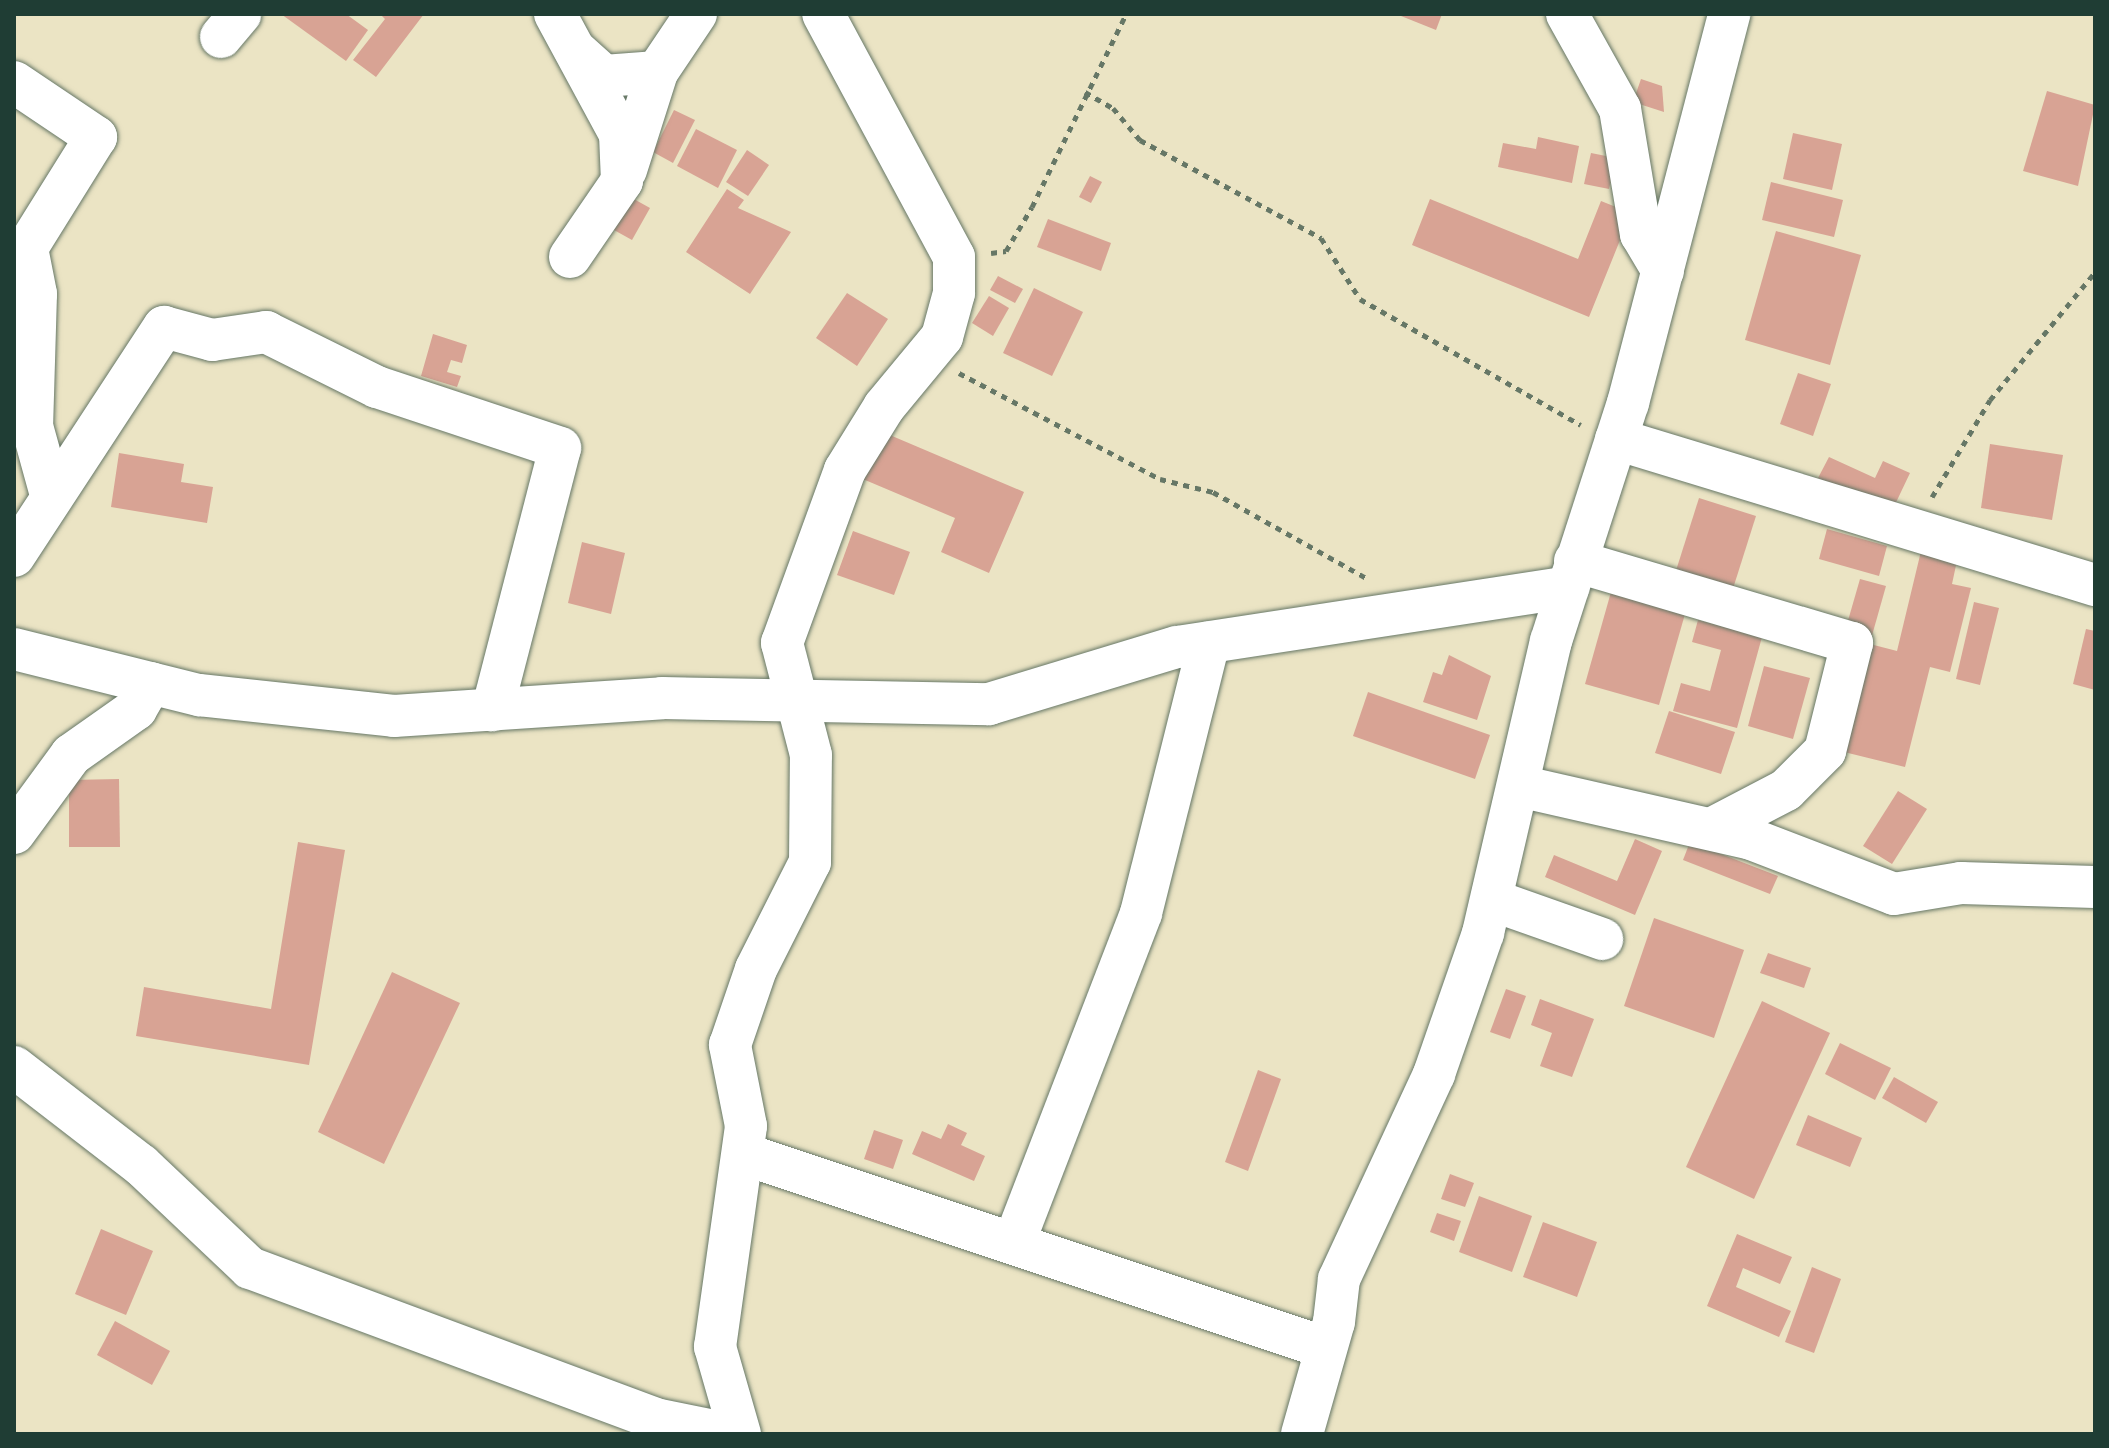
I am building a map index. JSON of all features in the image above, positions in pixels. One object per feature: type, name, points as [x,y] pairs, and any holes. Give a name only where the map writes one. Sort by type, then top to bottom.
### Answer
[{"type":"street","points":[[570,257],[622,181],[657,72],[696,14]]},
{"type":"street","points":[[740,1434],[715,1347],[746,1126],[730,1045],[756,969],[810,862],[811,755],[782,643],[819,532],[853,457],[942,337],[954,293],[954,257],[823,14]]},
{"type":"street","points":[[1567,14],[1620,109],[1641,234],[1663,271]]},
{"type":"street","points":[[1302,1434],[1326,1348],[1339,1279],[1434,1074],[1492,900],[1523,787],[1571,574],[1616,439],[1729,14]]},
{"type":"street","points":[[564,32],[604,76],[657,72]]},
{"type":"street","points":[[564,32],[620,134],[622,181]]},
{"type":"street","points":[[14,82],[96,137],[27,248],[36,294],[32,426],[51,495]]},
{"type":"street","points":[[14,556],[51,495],[164,327],[212,340],[266,332],[377,387],[560,448],[492,710]]},
{"type":"street","points":[[1616,439],[1915,534],[2095,585]]},
{"type":"street","points":[[14,649],[151,683],[394,716],[662,698],[989,704],[1209,642],[1419,610],[1571,574],[1852,643],[1825,751],[1786,790],[1713,828]]},
{"type":"street","points":[[1015,1240],[1141,913],[1209,642]]},
{"type":"street","points":[[14,833],[71,755],[136,709],[151,683]]},
{"type":"street","points":[[1523,787],[1713,828],[1894,894],[1961,883],[2095,887]]},
{"type":"street","points":[[1492,900],[1602,939]]},
{"type":"street","points":[[14,1067],[141,1165],[250,1268],[330,1303],[453,1338],[655,1419],[729,1434]]},
{"type":"street","points":[[744,1154],[1015,1240],[1326,1348]]},
{"type":"path","points":[[954,257],[1006,251],[1126,14]]},
{"type":"path","points":[[1085,92],[1113,108],[1140,140],[1321,238],[1360,299],[1616,439]]},
{"type":"path","points":[[1915,534],[1990,400],[2095,272]]},
{"type":"path","points":[[927,355],[1160,479],[1213,492],[1419,610]]},
{"type":"building","points":[[281,14],[346,14],[368,30],[346,61]]},
{"type":"building","points":[[380,14],[424,14],[376,77],[353,60],[385,19]]},
{"type":"building","points":[[1396,14],[1442,14],[1436,30]]},
{"type":"building","points":[[1641,79],[1662,86],[1664,112],[1633,102]]},
{"type":"building","points":[[2047,91],[2095,105],[2078,186],[2023,171]]},
{"type":"building","points":[[674,110],[695,120],[673,163],[653,152]]},
{"type":"building","points":[[696,129],[737,150],[718,188],[677,166]]},
{"type":"building","points":[[1793,133],[1842,144],[1832,190],[1783,179]]},
{"type":"building","points":[[1538,137],[1579,146],[1572,183],[1498,167],[1503,143],[1536,149]]},
{"type":"building","points":[[747,150],[769,165],[748,196],[726,182]]},
{"type":"building","points":[[1591,153],[1616,158],[1609,189],[1584,184]]},
{"type":"building","points":[[1090,176],[1102,182],[1091,203],[1079,197]]},
{"type":"building","points":[[1771,182],[1843,200],[1834,237],[1762,220]]},
{"type":"building","points":[[727,189],[744,200],[738,208],[791,232],[750,294],[686,252]]},
{"type":"building","points":[[632,198],[650,208],[632,240],[614,230]]},
{"type":"building","points":[[1430,199],[1578,259],[1601,201],[1631,213],[1589,317],[1412,245]]},
{"type":"building","points":[[1048,219],[1111,243],[1101,271],[1037,247]]},
{"type":"building","points":[[1776,231],[1861,255],[1830,365],[1745,340]]},
{"type":"building","points":[[998,276],[1023,289],[1015,303],[990,290]]},
{"type":"building","points":[[1034,288],[1083,312],[1052,376],[1003,353]]},
{"type":"building","points":[[847,293],[888,319],[857,366],[816,338]]},
{"type":"building","points":[[989,296],[1009,308],[993,336],[972,323]]},
{"type":"building","points":[[433,334],[467,345],[462,363],[451,360],[447,372],[461,376],[457,387],[421,376]]},
{"type":"building","points":[[1798,373],[1831,384],[1813,436],[1780,424]]},
{"type":"building","points":[[878,430],[1024,492],[989,573],[941,552],[955,518],[858,477]]},
{"type":"building","points":[[1990,444],[2063,455],[2052,520],[1981,508]]},
{"type":"building","points":[[119,453],[184,464],[181,482],[213,487],[207,523],[111,507]]},
{"type":"building","points":[[1829,457],[1875,478],[1883,461],[1910,473],[1891,513],[1818,478]]},
{"type":"building","points":[[1699,498],[1756,516],[1730,598],[1673,580]]},
{"type":"building","points":[[1827,529],[1887,546],[1879,576],[1819,559]]},
{"type":"building","points":[[853,531],[910,552],[894,595],[837,575]]},
{"type":"building","points":[[582,542],[625,553],[611,614],[568,603]]},
{"type":"building","points":[[1922,547],[1958,556],[1952,584],[1971,588],[1950,672],[1930,667],[1905,767],[1840,751],[1866,643],[1897,651]]},
{"type":"building","points":[[1860,579],[1886,586],[1871,639],[1845,631]]},
{"type":"building","points":[[1611,592],[1685,614],[1659,705],[1585,684]]},
{"type":"building","points":[[1974,602],[1999,608],[1980,685],[1956,679]]},
{"type":"building","points":[[1698,620],[1762,637],[1737,728],[1673,711],[1681,683],[1710,691],[1721,650],[1692,642]]},
{"type":"building","points":[[2086,629],[2095,631],[2095,690],[2073,684]]},
{"type":"building","points":[[1449,655],[1491,676],[1477,720],[1423,702],[1433,672],[1442,675]]},
{"type":"building","points":[[1764,666],[1810,678],[1793,739],[1748,726]]},
{"type":"building","points":[[1368,692],[1490,735],[1475,779],[1353,736]]},
{"type":"building","points":[[1669,711],[1735,732],[1721,774],[1655,753]]},
{"type":"building","points":[[119,779],[120,847],[69,847],[69,780]]},
{"type":"building","points":[[1898,791],[1927,809],[1892,864],[1863,846]]},
{"type":"building","points":[[1635,839],[1662,851],[1635,915],[1545,877],[1554,855],[1617,881]]},
{"type":"building","points":[[298,842],[345,850],[309,1065],[136,1036],[144,987],[271,1009]]},
{"type":"building","points":[[1690,842],[1778,876],[1770,894],[1683,860]]},
{"type":"building","points":[[1654,918],[1744,950],[1714,1038],[1624,1006]]},
{"type":"building","points":[[1768,953],[1811,968],[1804,988],[1760,973]]},
{"type":"building","points":[[392,972],[460,1003],[384,1164],[318,1132]]},
{"type":"building","points":[[1506,989],[1526,996],[1510,1039],[1490,1032]]},
{"type":"building","points":[[1540,999],[1594,1019],[1572,1077],[1540,1066],[1552,1033],[1531,1025]]},
{"type":"building","points":[[1762,1001],[1830,1033],[1754,1199],[1686,1167]]},
{"type":"building","points":[[1840,1043],[1891,1068],[1875,1100],[1825,1074]]},
{"type":"building","points":[[1258,1070],[1281,1079],[1248,1171],[1225,1162]]},
{"type":"building","points":[[1894,1077],[1938,1102],[1926,1123],[1882,1098]]},
{"type":"building","points":[[1808,1115],[1862,1138],[1850,1167],[1796,1145]]},
{"type":"building","points":[[948,1124],[967,1133],[961,1145],[985,1156],[974,1181],[912,1154],[922,1131],[941,1139]]},
{"type":"building","points":[[874,1130],[903,1140],[893,1169],[864,1159]]},
{"type":"building","points":[[1450,1174],[1474,1183],[1465,1207],[1441,1199]]},
{"type":"building","points":[[1479,1196],[1532,1216],[1512,1272],[1459,1252]]},
{"type":"building","points":[[1437,1213],[1461,1221],[1454,1241],[1430,1232]]},
{"type":"building","points":[[1543,1222],[1597,1242],[1577,1297],[1523,1277]]},
{"type":"building","points":[[101,1229],[153,1251],[126,1315],[75,1294]]},
{"type":"building","points":[[1737,1234],[1792,1257],[1780,1284],[1743,1268],[1736,1287],[1791,1311],[1779,1337],[1707,1306]]},
{"type":"building","points":[[1812,1267],[1841,1279],[1814,1353],[1785,1342]]},
{"type":"building","points":[[115,1321],[170,1351],[152,1385],[97,1355]]}]
